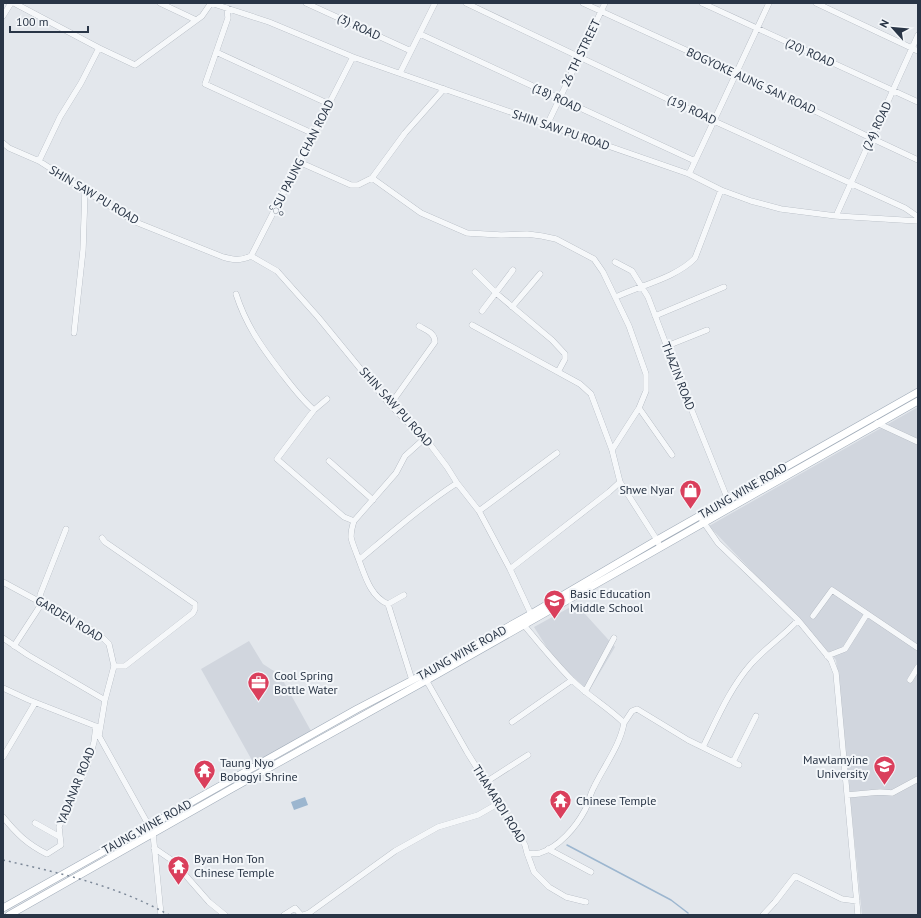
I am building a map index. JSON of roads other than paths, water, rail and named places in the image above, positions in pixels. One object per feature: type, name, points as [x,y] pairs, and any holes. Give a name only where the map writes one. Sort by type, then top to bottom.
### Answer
[{"type":"main road","name":"TAUNG WINE ROAD","points":[[9,915],[425,678],[660,548],[728,500],[918,392]]},
{"type":"main road","name":"TAUNG WINE ROAD","points":[[3,908],[357,709],[412,680],[425,678],[657,540],[701,519],[918,401]]},
{"type":"street","points":[[3,16],[13,3],[135,65],[202,16],[211,3]]},
{"type":"street","points":[[160,3],[196,20]]},
{"type":"street","name":"SHIN SAW PU ROAD","points":[[211,3],[269,22],[353,57],[444,90],[689,174],[721,190],[751,202],[781,209],[836,216],[918,221]]},
{"type":"street","name":"(3) ROAD","points":[[306,3],[411,51]]},
{"type":"street","points":[[400,73],[434,3]]},
{"type":"street","name":"(19) ROAD","points":[[466,3],[714,121],[905,208],[918,217]]},
{"type":"street","name":"BOGYOKE AUNG SAN ROAD","points":[[583,3],[736,73],[918,160]]},
{"type":"street","name":"26 TH STREET","points":[[547,125],[605,3]]},
{"type":"street","name":"(20) ROAD","points":[[702,3],[918,102]]},
{"type":"street","points":[[689,174],[769,3]]},
{"type":"street","points":[[816,3],[915,49]]},
{"type":"street","points":[[227,8],[228,18],[205,84],[314,134]]},
{"type":"street","name":"(18) ROAD","points":[[420,34],[695,161]]},
{"type":"street","name":"(24) ROAD","points":[[836,216],[893,91],[915,49],[918,35]]},
{"type":"street","points":[[39,161],[60,118],[81,83],[99,48]]},
{"type":"street","points":[[216,52],[329,104]]},
{"type":"street","name":"်ွSU PAUNG CHAN ROAD","points":[[251,256],[353,57]]},
{"type":"street","points":[[300,162],[351,185],[358,185],[372,178],[404,133],[444,90]]},
{"type":"street","name":"SHIN SAW PU ROAD","points":[[3,143],[9,148],[39,161],[133,221],[235,261],[243,260],[251,256],[277,271],[318,316],[390,405],[425,438],[447,467],[457,483],[479,511],[531,614]]},
{"type":"street","points":[[372,178],[421,213],[467,233],[501,235],[527,234],[542,236],[556,239],[594,258],[616,297],[629,326],[646,374],[646,391],[639,408],[612,450]]},
{"type":"street","points":[[74,333],[83,250],[85,190]]},
{"type":"street","points":[[616,297],[688,266],[695,258],[721,190]]},
{"type":"street","name":"THAZIN ROAD","points":[[615,262],[632,271],[648,297],[728,500]]},
{"type":"street","points":[[482,311],[513,270]]},
{"type":"street","points":[[474,272],[496,294],[552,340],[564,354],[565,359],[558,372]]},
{"type":"street","points":[[512,307],[540,274]]},
{"type":"street","points":[[655,316],[724,288]]},
{"type":"street","points":[[236,294],[246,319],[264,351],[298,395],[314,410]]},
{"type":"street","points":[[472,325],[580,384],[591,394],[612,450],[620,482],[657,540],[660,548]]},
{"type":"street","points":[[390,405],[434,342],[435,338],[433,335],[419,326]]},
{"type":"street","points":[[667,346],[707,330]]},
{"type":"street","points":[[326,399],[314,410],[277,459],[344,517],[354,522]]},
{"type":"street","points":[[639,408],[672,455]]},
{"type":"street","points":[[870,419],[918,442]]},
{"type":"street","points":[[412,680],[388,604],[378,598],[370,586],[351,538],[351,529],[354,522],[396,473],[406,456],[425,438]]},
{"type":"street","points":[[479,511],[557,453]]},
{"type":"street","points":[[329,461],[373,500]]},
{"type":"street","points":[[510,570],[620,482]]},
{"type":"street","points":[[359,560],[444,491],[457,483]]},
{"type":"street","points":[[701,519],[718,543],[798,620],[831,660],[836,674],[858,915]]},
{"type":"street","points":[[14,646],[42,603],[40,596],[66,529]]},
{"type":"street","points":[[102,538],[104,542],[195,604],[193,613],[125,666],[114,666]]},
{"type":"street","name":"GARDEN ROAD","points":[[3,582],[99,634],[109,644],[114,666],[98,727],[99,736],[152,834],[161,915]]},
{"type":"street","points":[[813,616],[832,590],[918,648]]},
{"type":"street","points":[[388,604],[404,595]]},
{"type":"street","points":[[827,656],[845,649],[867,614]]},
{"type":"street","points":[[703,747],[735,685],[750,664],[788,631],[798,620]]},
{"type":"street","points":[[523,624],[584,692],[606,707],[624,724],[632,711],[637,709],[688,740],[739,765]]},
{"type":"street","points":[[3,638],[105,700]]},
{"type":"street","points":[[584,692],[614,638]]},
{"type":"street","points":[[910,680],[918,667]]},
{"type":"street","name":"THAMARDI ROAD","points":[[425,678],[467,752],[525,845],[527,853],[539,854],[548,849],[566,835],[577,822],[586,809],[593,787],[618,742],[624,724]]},
{"type":"street","points":[[512,722],[572,680]]},
{"type":"street","points":[[3,688],[35,703],[98,727]]},
{"type":"street","points":[[3,757],[35,703]]},
{"type":"street","points":[[733,762],[756,716]]},
{"type":"street","name":"YADANAR ROAD","points":[[60,837],[59,827],[67,807],[87,767],[98,727]]},
{"type":"street","points":[[486,782],[528,755]]},
{"type":"street","points":[[847,795],[880,792],[892,793],[918,779]]},
{"type":"street","points":[[284,915],[294,908],[302,915],[309,912],[395,851],[438,827],[478,815],[499,803]]},
{"type":"street","points":[[3,817],[17,834],[47,854],[61,845],[60,837],[35,823]]},
{"type":"street","points":[[154,848],[173,861],[209,902],[225,915]]},
{"type":"street","points":[[548,849],[592,872]]},
{"type":"street","points":[[527,853],[534,872],[549,887],[566,897],[586,902]]},
{"type":"street","points":[[763,915],[775,902],[794,876],[842,898],[857,901]]},
{"type":"water","points":[[305,797],[308,805],[294,810],[291,802]]},
{"type":"waterway","points":[[567,845],[671,900],[688,913]]},
{"type":"railway","points":[[3,860],[67,875],[109,888],[130,896],[169,915]]},
{"type":"place","name":"Shwe Nyar","points":[[690,510]]},
{"type":"place","name":"Basic Education Middle School","points":[[555,620]]},
{"type":"place","name":"Cool Spring Bottle Water","points":[[258,702]]},
{"type":"place","name":"Mawlamyine University","points":[[884,786]]},
{"type":"place","name":"Taung Nyo Bobogyi Shrine","points":[[205,790]]},
{"type":"place","name":"Chinese Temple","points":[[561,820]]},
{"type":"place","name":"Byan Hon Ton Chinese Temple","points":[[178,886]]}]
